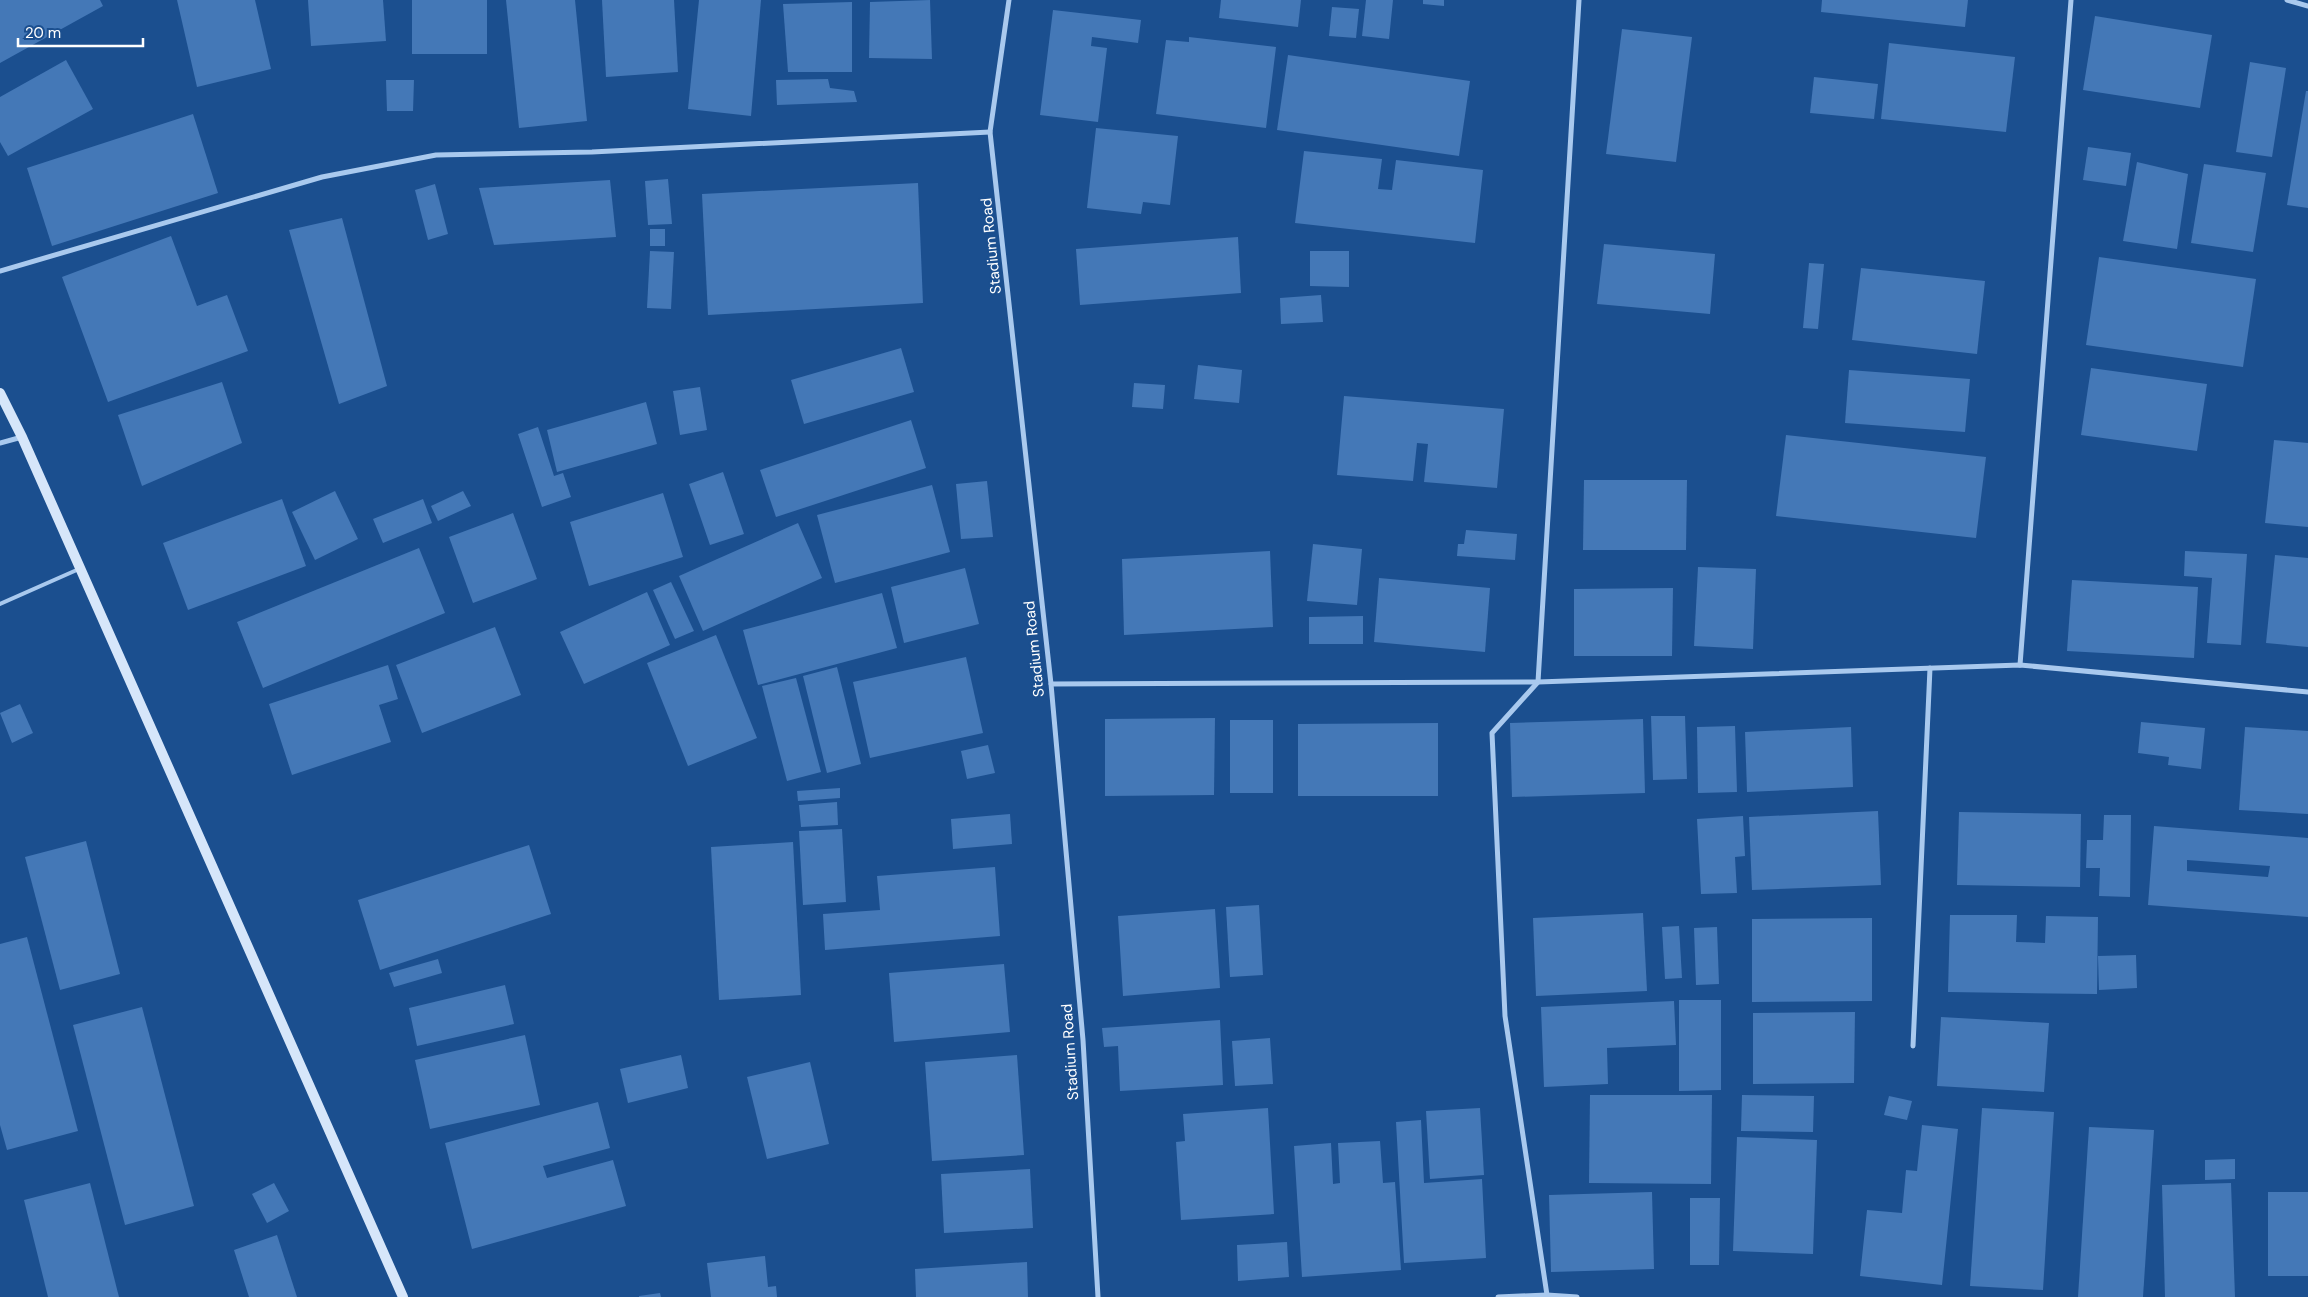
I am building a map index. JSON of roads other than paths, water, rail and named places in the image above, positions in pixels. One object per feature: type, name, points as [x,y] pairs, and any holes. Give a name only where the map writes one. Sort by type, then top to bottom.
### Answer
[{"type":"main road","points":[[0,393],[22,437],[403,1297]]},
{"type":"street","name":"Stadium Road","points":[[1008,0],[990,132],[1051,684],[1083,1040],[1098,1297]]},
{"type":"street","points":[[1547,1295],[1505,1016],[1492,733],[1538,682],[1579,0]]},
{"type":"street","points":[[2020,665],[2071,0]]},
{"type":"street","points":[[2287,0],[2308,6]]},
{"type":"street","points":[[0,271],[322,178],[436,155],[592,152],[990,132]]},
{"type":"street","points":[[0,443],[22,437]]},
{"type":"street","points":[[1051,684],[1538,682],[2020,665],[2308,692]]},
{"type":"street","points":[[1913,1046],[1930,668]]},
{"type":"street","points":[[1498,1297],[1547,1295],[1577,1297]]},
{"type":"lane","points":[[0,604],[79,569]]}]
